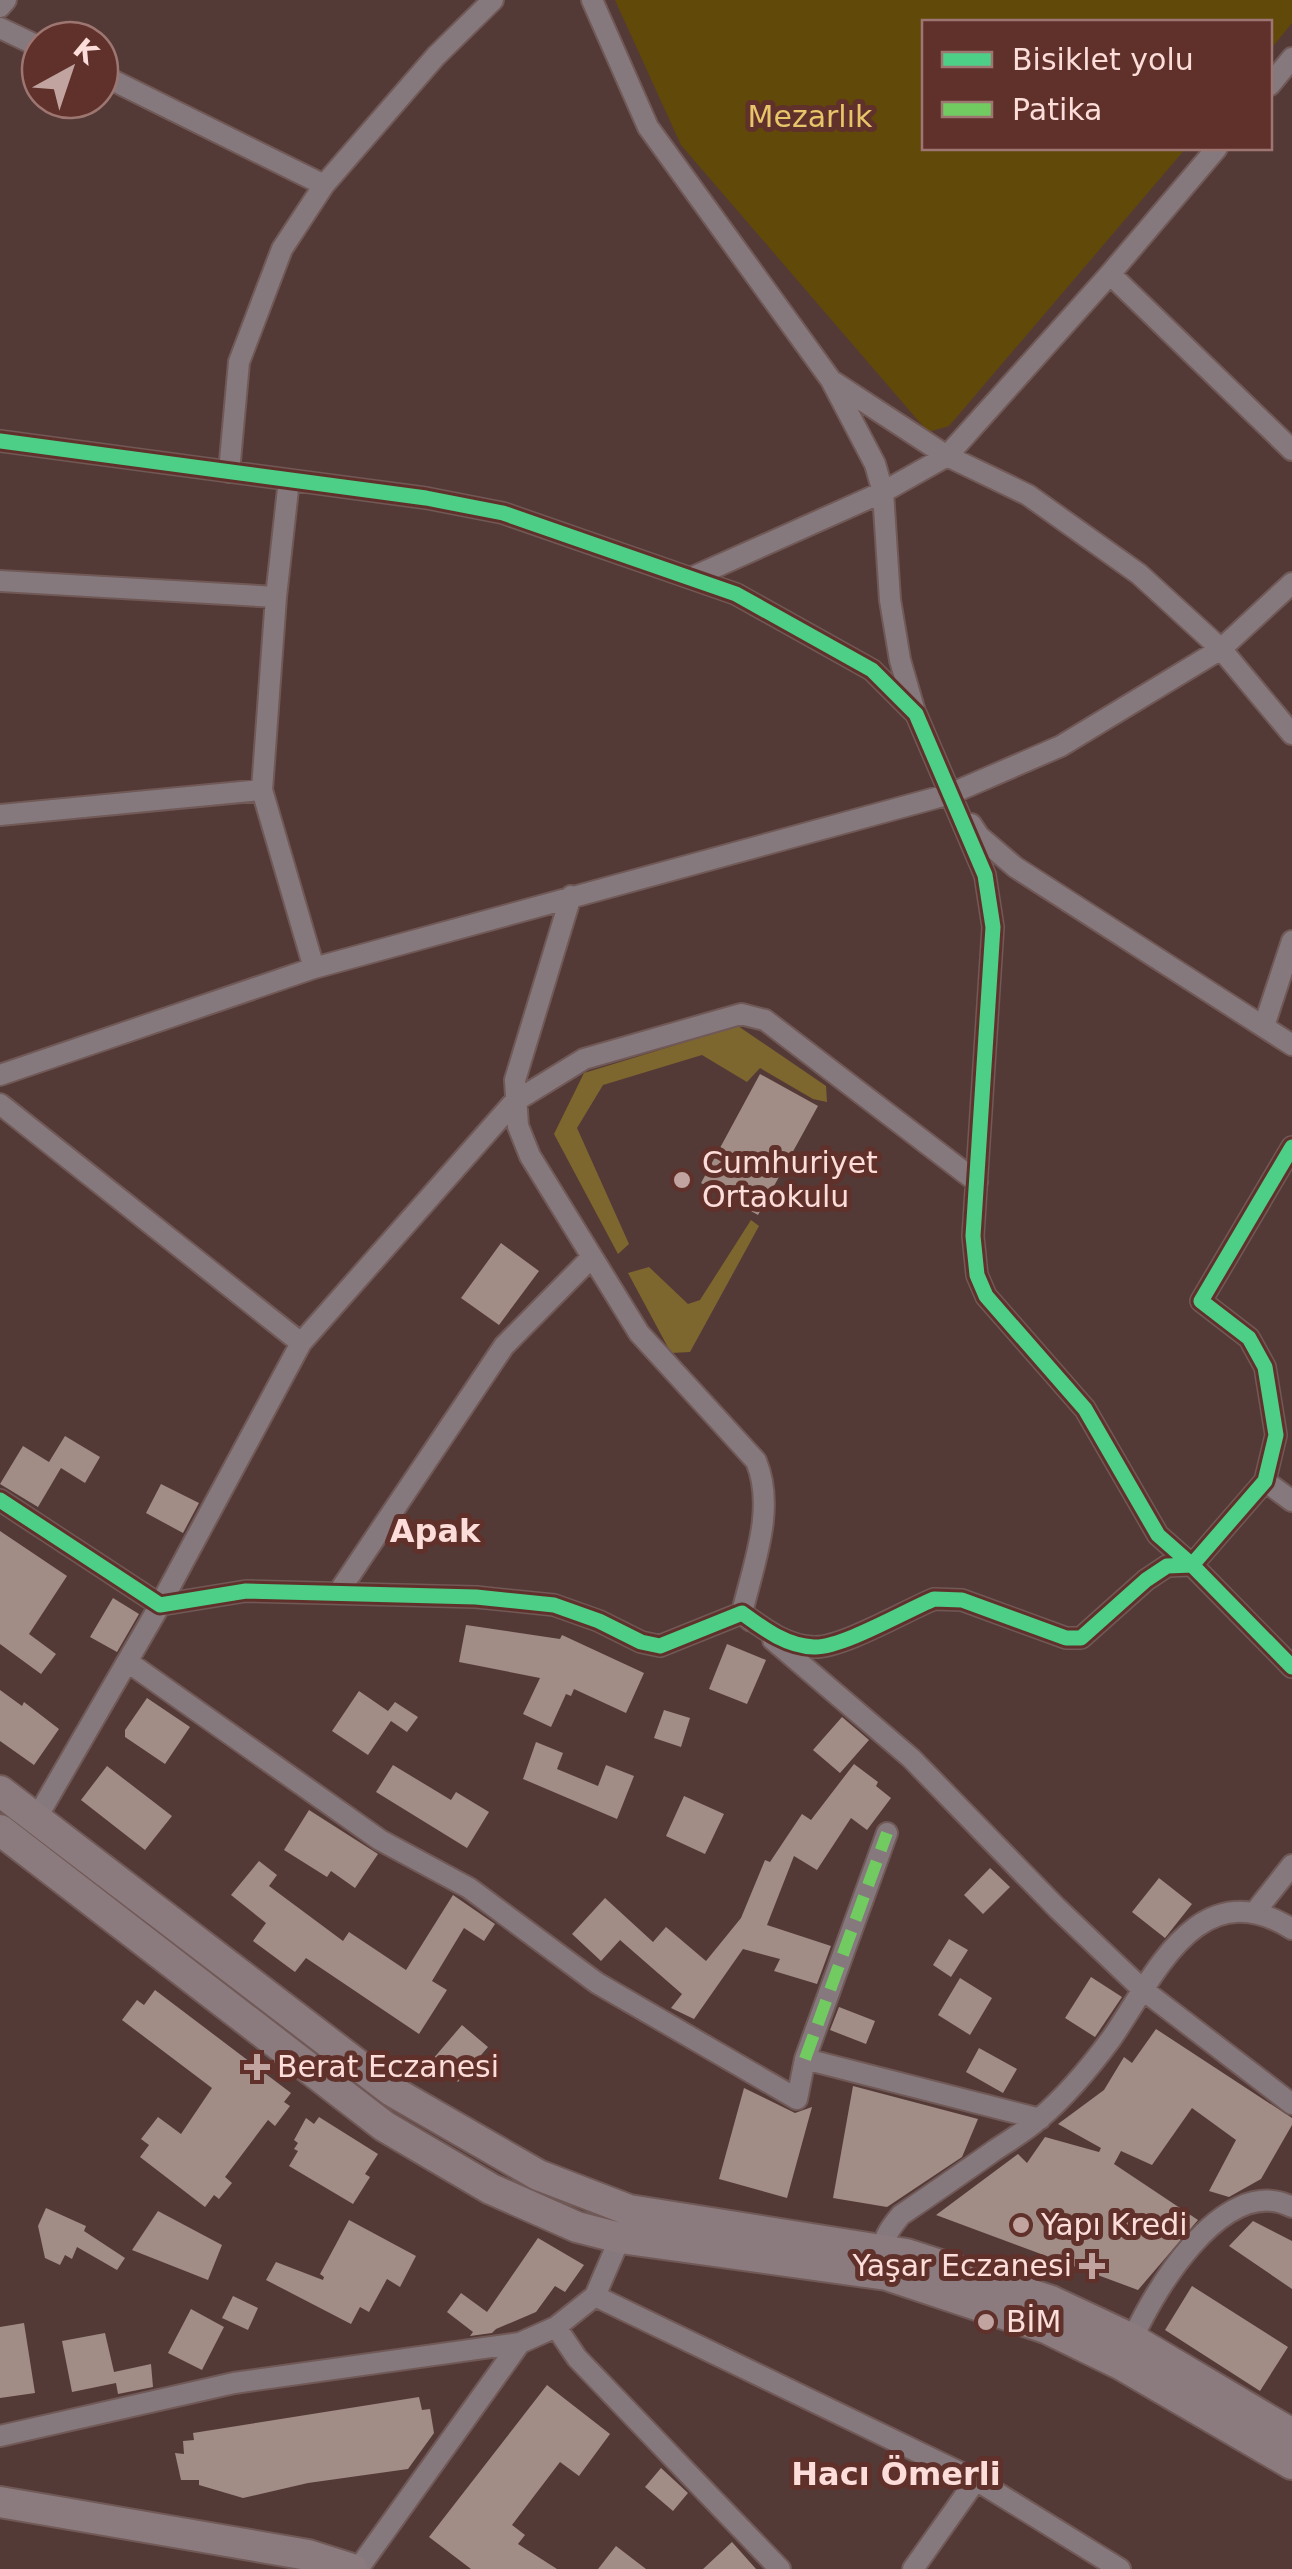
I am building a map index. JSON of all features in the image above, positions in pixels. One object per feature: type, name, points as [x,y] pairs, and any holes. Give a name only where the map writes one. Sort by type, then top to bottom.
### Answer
[{"type":"main road","points":[[0,1791],[392,2091],[538,2175],[628,2210],[885,2263]]},
{"type":"main road","points":[[36,1818],[10,1838],[384,2126],[492,2189],[577,2226],[620,2238],[885,2263],[906,2254],[1051,2301],[1292,2464]]},
{"type":"main road","points":[[1127,2352],[1292,2434]]},
{"type":"main road","points":[[0,2502],[355,2569]]},
{"type":"street","points":[[0,8],[6,0]]},
{"type":"street","points":[[229,472],[239,362],[282,249],[324,185],[436,56],[493,0]]},
{"type":"street","points":[[592,0],[648,127],[831,380],[875,464],[883,492],[890,600],[900,660],[916,714],[985,875],[992,910],[972,1254],[986,1296],[1065,1382],[1103,1438],[1158,1535],[1292,1667]]},
{"type":"street","points":[[1272,83],[1292,58]]},
{"type":"street","points":[[120,83],[324,185]]},
{"type":"street","points":[[693,576],[883,492],[947,456],[1215,150]]},
{"type":"street","points":[[1110,274],[1292,450]]},
{"type":"street","points":[[831,380],[947,456],[1028,495],[1138,574],[1221,648],[1292,734]]},
{"type":"street","points":[[0,441],[426,498],[503,513],[736,594],[872,670],[916,714]]},
{"type":"street","points":[[289,480],[262,790],[314,968]]},
{"type":"street","points":[[0,581],[276,597]]},
{"type":"street","points":[[0,1075],[314,968],[950,794],[1061,746],[1221,648],[1292,583]]},
{"type":"street","points":[[0,815],[262,790]]},
{"type":"street","points":[[950,794],[980,836],[1015,867],[1292,1045]]},
{"type":"street","points":[[570,896],[519,1060],[514,1102],[518,1126],[530,1156],[639,1332],[756,1461],[764,1481],[766,1503],[742,1613]]},
{"type":"street","points":[[1264,1026],[1292,941]]},
{"type":"street","points":[[36,1818],[160,1606],[300,1343],[514,1102],[584,1059],[740,1014],[766,1020],[977,1182]]},
{"type":"street","points":[[0,1104],[300,1343]]},
{"type":"street","points":[[742,1613],[773,1635],[818,1647],[934,1599],[948,1598],[1066,1638],[1081,1638],[1167,1566],[1192,1565],[1265,1481],[1276,1436],[1266,1367],[1249,1338],[1201,1301],[1292,1148]]},
{"type":"street","points":[[338,1592],[504,1346],[592,1258]]},
{"type":"street","points":[[1265,1481],[1292,1500]]},
{"type":"street","points":[[0,1500],[160,1606],[246,1592],[476,1597],[554,1606],[660,1646],[742,1613]]},
{"type":"street","points":[[742,1613],[910,1758],[1142,1989],[1292,2104]]},
{"type":"street","points":[[128,1662],[380,1840],[470,1888],[597,1983],[797,2100],[805,2059],[887,1833]]},
{"type":"street","points":[[1255,1912],[1292,1865]]},
{"type":"street","points":[[885,2263],[888,2230],[900,2216],[1040,2119],[1109,2041],[1165,1956],[1199,1924],[1223,1913],[1255,1912],[1292,1929]]},
{"type":"street","points":[[805,2059],[1040,2119]]},
{"type":"street","points":[[1127,2352],[1162,2282],[1218,2221],[1255,2200],[1290,2201]]},
{"type":"street","points":[[0,2436],[234,2383],[520,2343],[556,2327],[595,2296],[620,2238]]},
{"type":"street","points":[[595,2296],[976,2480],[1120,2569]]},
{"type":"street","points":[[556,2327],[576,2358],[780,2569]]},
{"type":"street","points":[[355,2569],[520,2343]]},
{"type":"street","points":[[913,2569],[976,2480]]},
{"type":"green space","name":"Mezarlık","points":[[615,0],[1292,0],[1292,23],[1272,48],[1272,20],[922,20],[922,150],[1184,150],[949,426],[928,432],[681,145]]},
{"type":"shaded area","points":[[738,1026],[826,1086],[827,1102],[813,1099],[760,1068],[747,1082],[702,1055],[603,1085],[577,1128],[629,1244],[618,1254],[554,1134],[584,1073]]},
{"type":"shaded area","points":[[751,1220],[759,1226],[690,1352],[671,1353],[628,1273],[649,1267],[688,1304],[700,1300]]},
{"type":"building","points":[[760,1074],[818,1106],[758,1215],[701,1183]]},
{"type":"building","points":[[501,1243],[539,1271],[499,1325],[461,1298]]},
{"type":"building","points":[[65,1436],[100,1457],[85,1483],[61,1468],[38,1507],[0,1484],[23,1446],[49,1462]]},
{"type":"building","points":[[161,1484],[199,1503],[183,1533],[146,1513]]},
{"type":"building","points":[[0,1531],[67,1576],[29,1634],[56,1654],[41,1674],[0,1644]]},
{"type":"building","points":[[113,1598],[139,1614],[117,1652],[90,1637]]},
{"type":"building","points":[[466,1625],[560,1639],[562,1635],[644,1673],[626,1713],[574,1689],[571,1696],[566,1694],[551,1727],[523,1714],[540,1678],[459,1662]]},
{"type":"building","points":[[727,1644],[766,1660],[747,1704],[709,1689]]},
{"type":"building","points":[[0,1690],[22,1706],[24,1702],[59,1729],[34,1765],[0,1741]]},
{"type":"building","points":[[359,1691],[388,1711],[395,1702],[418,1717],[407,1732],[391,1721],[368,1755],[332,1731]]},
{"type":"building","points":[[147,1698],[190,1727],[165,1764],[125,1737],[125,1730]]},
{"type":"building","points":[[664,1710],[690,1718],[681,1747],[654,1738]]},
{"type":"building","points":[[842,1717],[869,1740],[840,1773],[813,1750]]},
{"type":"building","points":[[536,1742],[563,1753],[557,1769],[598,1786],[606,1765],[634,1776],[617,1819],[523,1779]]},
{"type":"building","points":[[854,1764],[891,1798],[867,1830],[851,1818],[817,1870],[794,1856],[767,1925],[831,1946],[817,1984],[774,1971],[780,1959],[743,1949],[694,2019],[671,2008],[682,1994],[620,1940],[601,1961],[572,1934],[605,1898],[653,1942],[666,1927],[706,1961],[741,1918],[765,1860],[770,1862],[802,1814],[811,1820]]},
{"type":"building","points":[[393,1765],[451,1800],[456,1792],[489,1812],[467,1848],[376,1792]]},
{"type":"building","points":[[107,1766],[172,1816],[145,1850],[81,1800]]},
{"type":"building","points":[[684,1796],[724,1814],[705,1854],[666,1836]]},
{"type":"building","points":[[309,1810],[378,1854],[355,1888],[331,1871],[327,1877],[284,1850]]},
{"type":"building","points":[[259,1861],[277,1875],[269,1886],[343,1941],[349,1932],[406,1970],[453,1895],[495,1924],[484,1941],[464,1928],[432,1981],[447,1990],[419,2034],[306,1958],[295,1972],[253,1941],[266,1923],[231,1895]]},
{"type":"building","points":[[990,1868],[1010,1887],[983,1914],[964,1895]]},
{"type":"building","points":[[1159,1878],[1192,1904],[1165,1938],[1132,1912]]},
{"type":"building","points":[[949,1939],[968,1950],[951,1977],[933,1965]]},
{"type":"building","points":[[1091,1977],[1122,1997],[1095,2037],[1065,2018]]},
{"type":"building","points":[[960,1978],[992,1998],[970,2035],[938,2015]]},
{"type":"building","points":[[155,1990],[291,2093],[284,2102],[290,2106],[275,2126],[268,2120],[225,2177],[232,2183],[219,2199],[214,2195],[205,2207],[140,2157],[149,2145],[141,2139],[158,2117],[181,2134],[212,2088],[122,2020],[137,2000],[144,2005]]},
{"type":"building","points":[[839,2007],[875,2021],[866,2044],[830,2030]]},
{"type":"building","points":[[462,2025],[488,2047],[458,2082],[432,2060]]},
{"type":"building","points":[[1156,2029],[1292,2118],[1292,2125],[1261,2179],[1229,2197],[1209,2191],[1236,2140],[1192,2108],[1152,2165],[1121,2151],[1114,2164],[1198,2220],[1138,2290],[936,2215],[1018,2154],[1027,2163],[1045,2137],[1099,2152],[1101,2148],[1058,2124],[1104,2090],[1124,2057],[1132,2063]]},
{"type":"building","points":[[979,2048],[1017,2069],[1003,2093],[966,2072]]},
{"type":"building","points":[[853,2086],[978,2119],[962,2157],[887,2207],[833,2198]]},
{"type":"building","points":[[744,2088],[795,2113],[812,2107],[787,2198],[719,2179]]},
{"type":"building","points":[[319,2117],[378,2154],[365,2174],[370,2177],[353,2204],[289,2166],[298,2151],[294,2149],[298,2143],[294,2140],[306,2118],[314,2124]]},
{"type":"building","points":[[46,2208],[86,2226],[84,2231],[125,2258],[117,2270],[77,2247],[72,2259],[65,2255],[60,2265],[45,2258],[38,2226]]},
{"type":"building","points":[[158,2211],[222,2245],[208,2280],[132,2250]]},
{"type":"building","points":[[349,2220],[416,2256],[400,2287],[387,2279],[369,2312],[360,2307],[351,2324],[266,2280],[276,2262],[323,2280],[320,2274]]},
{"type":"building","points":[[1253,2221],[1292,2241],[1292,2289],[1229,2246]]},
{"type":"building","points":[[538,2238],[584,2265],[565,2292],[555,2286],[536,2312],[492,2333],[470,2336],[473,2332],[447,2312],[461,2293],[487,2312]]},
{"type":"building","points":[[1192,2286],[1288,2347],[1260,2391],[1165,2330]]},
{"type":"building","points":[[233,2296],[258,2308],[248,2330],[222,2318]]},
{"type":"building","points":[[191,2309],[224,2327],[202,2370],[168,2353]]},
{"type":"building","points":[[24,2323],[35,2393],[0,2398],[0,2327]]},
{"type":"building","points":[[105,2333],[114,2372],[151,2364],[153,2387],[118,2394],[116,2383],[72,2392],[62,2341]]},
{"type":"building","points":[[547,2385],[610,2434],[579,2476],[560,2462],[512,2525],[525,2535],[518,2544],[557,2569],[471,2569],[429,2537]]},
{"type":"building","points":[[419,2397],[422,2410],[430,2409],[434,2433],[408,2469],[308,2483],[243,2498],[199,2485],[199,2480],[181,2480],[175,2453],[184,2454],[183,2441],[194,2440],[193,2433]]},
{"type":"building","points":[[661,2468],[688,2493],[673,2511],[645,2487]]},
{"type":"building","points":[[732,2542],[756,2569],[703,2569]]},
{"type":"building","points":[[616,2546],[646,2569],[598,2569]]},
{"type":"marked path","points":[[805,2059],[887,1833]]},
{"type":"cycle path","points":[[0,441],[426,498],[503,513],[736,594],[872,670],[916,714],[985,875],[993,927],[973,1236],[977,1275],[986,1296],[1085,1409],[1158,1535],[1292,1667]]},
{"type":"cycle path","points":[[0,1500],[160,1605],[246,1591],[476,1597],[554,1605],[641,1642],[660,1646],[742,1613],[785,1640],[814,1647],[857,1635],[934,1599],[962,1600],[1066,1638],[1081,1638],[1167,1566],[1192,1565],[1265,1481],[1276,1435],[1265,1367],[1249,1338],[1201,1301],[1292,1147]]},
{"type":"place","name":"Cumhuriyet Ortaokulu","points":[[682,1180]]},
{"type":"place","name":"Berat Eczanesi","points":[[257,2067]]},
{"type":"place","name":"Yapı Kredi","points":[[1021,2225]]},
{"type":"place","name":"Yaşar Eczanesi","points":[[1092,2266]]},
{"type":"place","name":"BİM","points":[[986,2322]]},
{"type":"district","name":"Apak","points":[[435,1531]]},
{"type":"district","name":"Hacı Ömerli","points":[[896,2474]]}]
